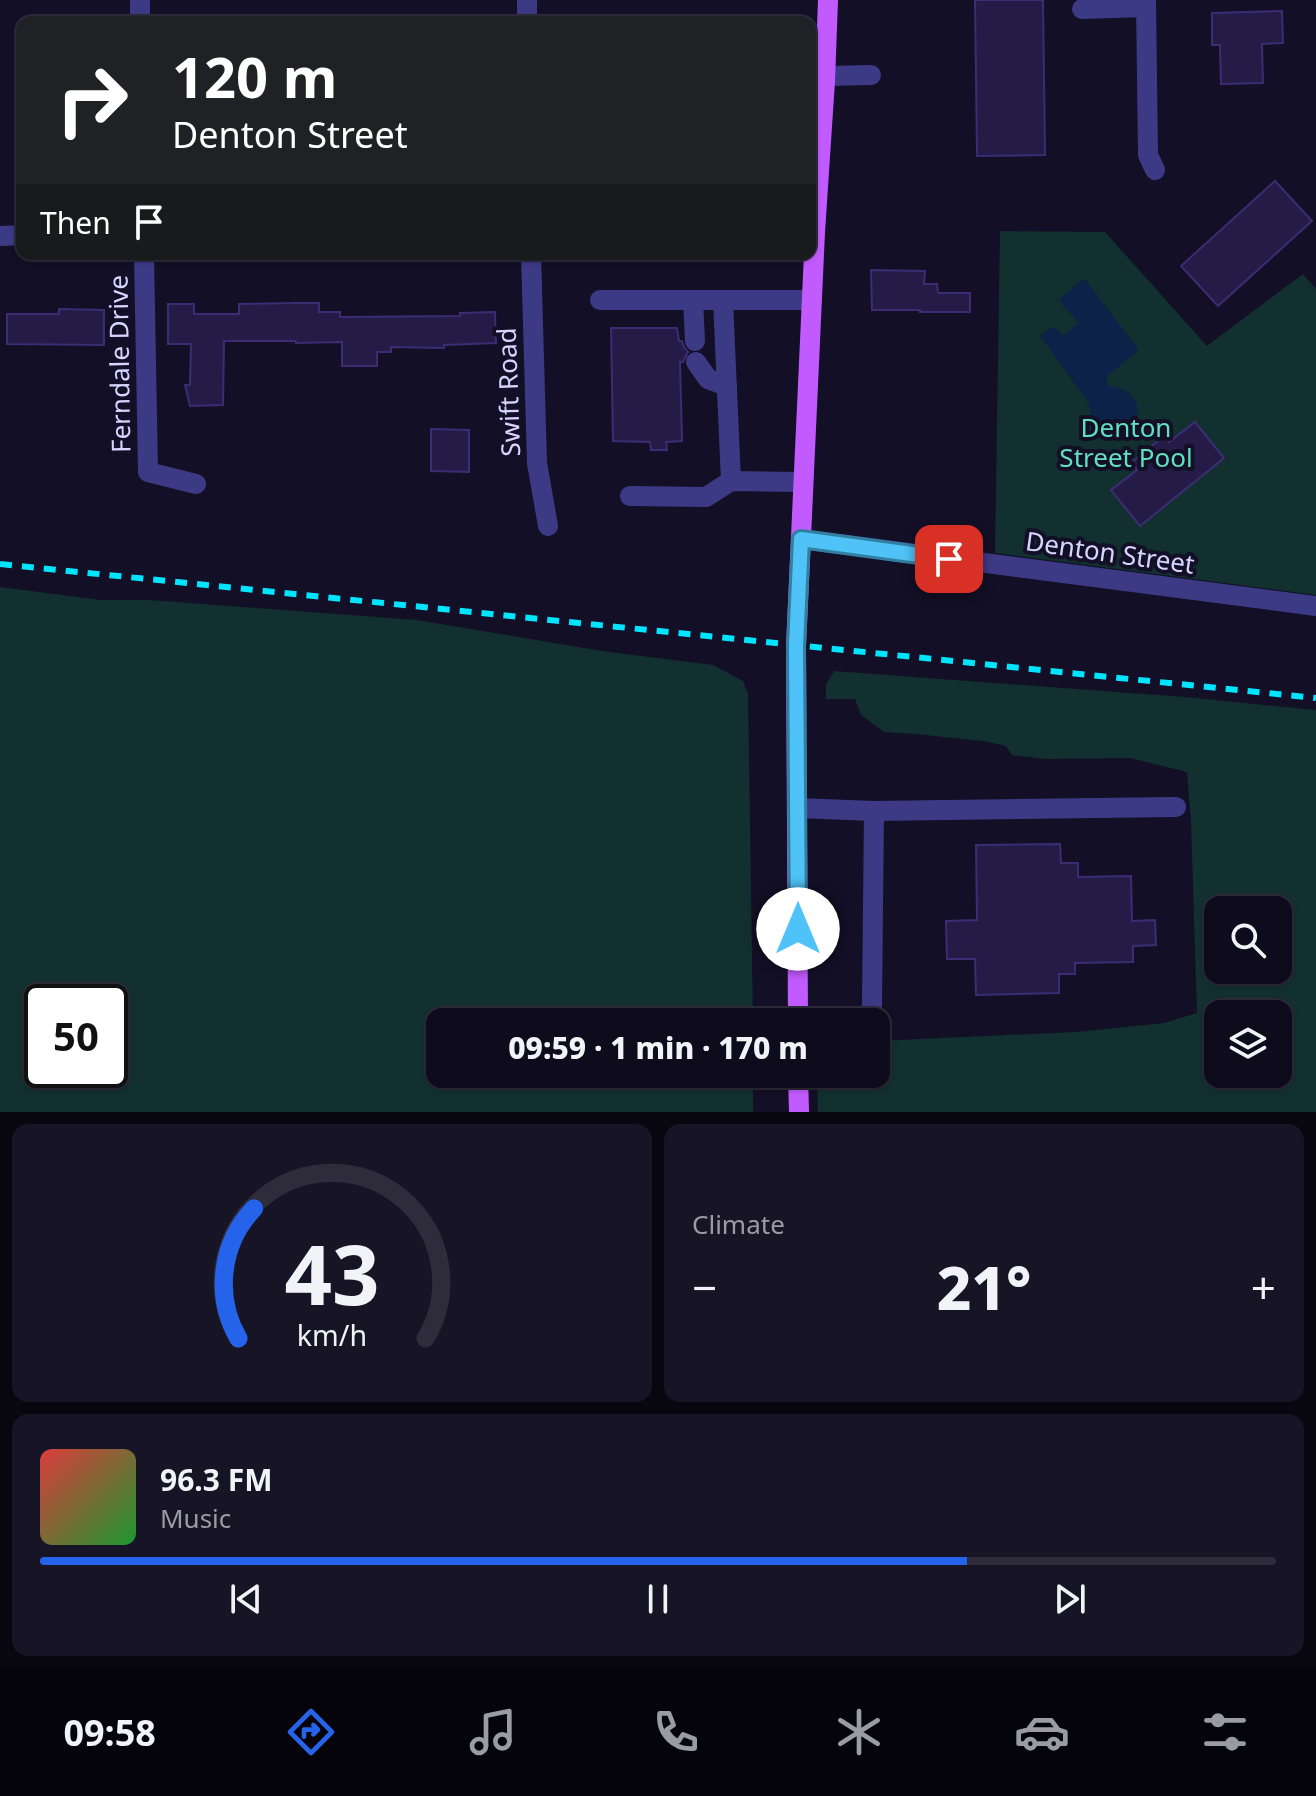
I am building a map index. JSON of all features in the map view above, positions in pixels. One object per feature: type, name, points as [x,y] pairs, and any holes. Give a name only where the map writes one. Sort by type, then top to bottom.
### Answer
[{"type":"main road","points":[[816,236],[828,0]]},
{"type":"main road","points":[[804,1008],[796,646],[814,260]]},
{"type":"main road","points":[[798,1088],[799,1112]]},
{"type":"street","points":[[1082,9],[1146,3],[1148,155],[1155,170]]},
{"type":"street","points":[[826,76],[871,75]]},
{"type":"street","name":"Ferndale Drive","points":[[144,260],[148,472],[196,484]]},
{"type":"street","name":"Swift Road","points":[[531,260],[537,463],[548,526]]},
{"type":"street","points":[[600,300],[812,300]]},
{"type":"street","points":[[693,300],[695,352],[708,379],[727,386]]},
{"type":"street","points":[[723,300],[731,481]]},
{"type":"street","points":[[630,496],[706,497],[731,481],[803,482]]},
{"type":"street","name":"Denton Street","points":[[801,539],[1316,606]]},
{"type":"street","points":[[797,808],[874,811],[1176,807]]},
{"type":"street","points":[[871,1008],[874,811]]},
{"type":"green space","name":"Denton Street Pool","points":[[1000,231],[1105,232],[1207,346],[1303,274],[1316,289],[1316,595],[995,553]]},
{"type":"green space","points":[[0,587],[100,600],[149,600],[417,620],[602,651],[713,665],[743,681],[748,694],[753,1008],[426,1008],[426,1088],[753,1088],[753,1112],[0,1112]]},
{"type":"green space","points":[[834,671],[1316,710],[1316,1112],[818,1112],[817,1088],[890,1088],[890,1040],[1076,1032],[1164,1023],[1197,1013],[1187,772],[1130,758],[1045,759],[1012,755],[1006,746],[983,741],[884,732],[861,715],[855,699],[826,699],[826,684]]},
{"type":"water","points":[[1084,278],[1139,350],[1106,377],[1109,386],[1123,389],[1137,405],[1138,414],[1134,423],[1125,431],[1115,434],[1105,431],[1093,420],[1088,402],[1040,336],[1053,326],[1063,336],[1078,323],[1059,300]]},
{"type":"building","points":[[975,0],[1043,0],[1045,155],[977,156]]},
{"type":"building","points":[[1282,11],[1283,43],[1262,44],[1263,83],[1221,84],[1220,45],[1212,45],[1212,13]]},
{"type":"building","points":[[1275,181],[1312,221],[1218,306],[1181,266]]},
{"type":"building","points":[[871,270],[925,271],[924,284],[937,284],[938,293],[970,293],[970,312],[872,310]]},
{"type":"building","points":[[319,303],[319,312],[340,312],[340,317],[460,316],[460,313],[495,312],[496,343],[444,345],[444,348],[391,347],[391,352],[377,352],[377,366],[342,366],[342,342],[224,341],[223,405],[190,406],[185,385],[190,385],[191,344],[168,344],[168,304],[194,304],[194,314],[239,314],[239,304]]},
{"type":"building","points":[[59,309],[104,310],[104,345],[7,344],[7,314],[59,314]]},
{"type":"building","points":[[611,328],[677,328],[679,341],[688,352],[680,362],[682,441],[666,442],[667,450],[651,450],[650,442],[613,441]]},
{"type":"building","points":[[1195,422],[1224,458],[1140,526],[1111,490],[1137,470],[1131,463],[1164,436],[1169,442]]},
{"type":"building","points":[[431,429],[469,430],[469,472],[431,471]]},
{"type":"building","points":[[1060,844],[1061,863],[1078,863],[1078,877],[1131,876],[1132,921],[1155,920],[1156,945],[1133,946],[1133,962],[1075,963],[1075,974],[1059,974],[1059,993],[976,995],[975,959],[947,959],[946,921],[977,920],[976,845]]},
{"type":"railway","points":[[0,564],[1316,698]]},
{"type":"route","points":[[798,929],[796,646],[801,539],[949,559]]}]
